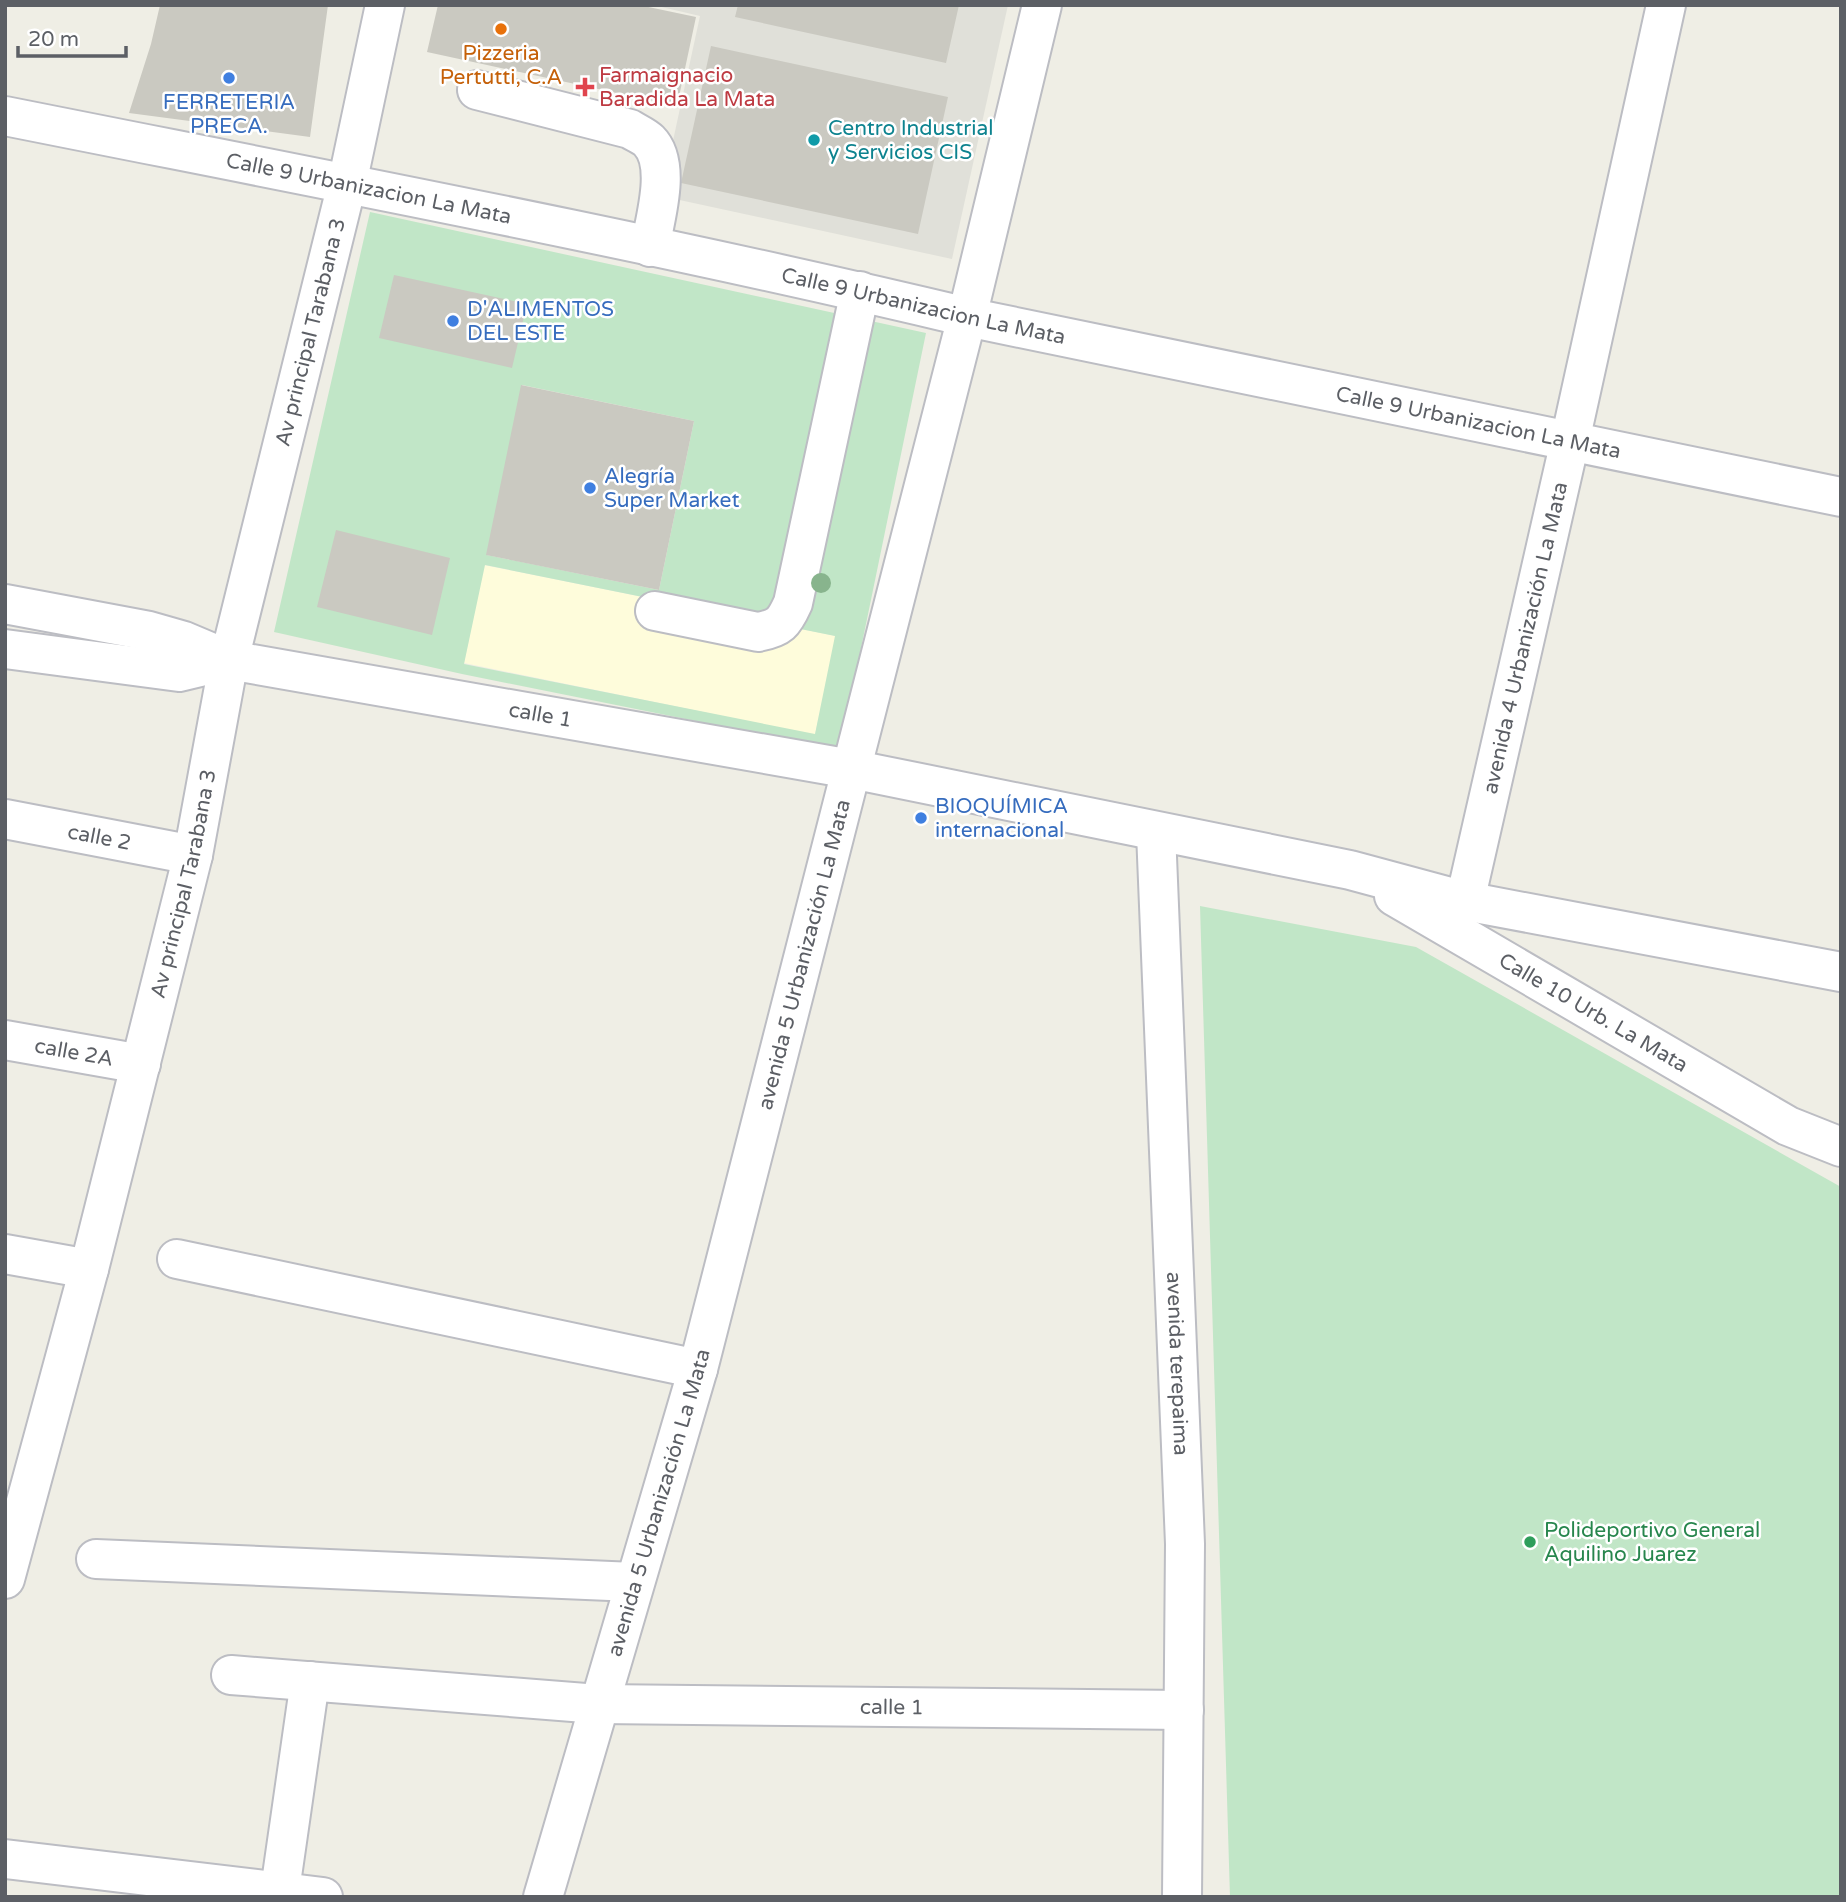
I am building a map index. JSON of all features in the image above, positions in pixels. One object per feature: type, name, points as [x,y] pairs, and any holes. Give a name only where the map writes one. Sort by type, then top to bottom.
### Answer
[{"type":"street","name":"Av principal Tarabana 3","points":[[5,1579],[13,1516],[89,1269],[193,855],[229,660],[347,184],[385,5]]},
{"type":"street","name":"avenida 5 Urbanización La Mata","points":[[543,1897],[698,1369],[967,317],[1042,5]]},
{"type":"street","name":"avenida 4 Urbanización La Mata","points":[[1465,901],[1666,5]]},
{"type":"street","points":[[477,90],[630,129],[650,142],[661,163],[650,247]]},
{"type":"street","name":"Calle 9 Urbanizacion La Mata","points":[[5,116],[347,184],[860,291],[967,317],[1841,497]]},
{"type":"street","points":[[655,611],[758,632],[776,629],[786,618],[793,603],[860,291]]},
{"type":"street","name":"calle 1","points":[[5,604],[149,631],[184,641],[229,660],[851,769]]},
{"type":"street","name":"calle 1","points":[[5,649],[179,672],[229,660]]},
{"type":"street","name":"Calle 10 Urb. La Mata","points":[[851,769],[1350,870],[1465,901],[1841,972]]},
{"type":"street","name":"calle 2","points":[[5,819],[193,855]]},
{"type":"street","name":"avenida terepaima","points":[[1156,832],[1185,1544],[1182,1897]]},
{"type":"street","name":"Calle 10 Urb. La Mata","points":[[1350,870],[1788,1126],[1841,1147]]},
{"type":"street","name":"calle 2A","points":[[5,1040],[141,1064]]},
{"type":"street","points":[[5,1254],[89,1269]]},
{"type":"street","points":[[177,1259],[698,1369]]},
{"type":"street","points":[[96,1559],[635,1583]]},
{"type":"street","name":"calle 1","points":[[231,1675],[598,1704],[1184,1710]]},
{"type":"street","points":[[279,1894],[310,1681]]},
{"type":"street","points":[[5,1859],[279,1894],[323,1897]]},
{"type":"shaded area","name":"Centro Industrial y Servicios CIS","points":[[653,5],[1008,5],[952,259],[661,196],[700,16]]},
{"type":"shaded area","points":[[484,565],[836,636],[815,735],[464,663]]},
{"type":"green space","points":[[370,212],[926,333],[840,750],[462,674],[274,632]],"holes":[[[522,385],[694,421],[659,590],[487,555]],[[485,565],[835,636],[815,734],[464,664]]]},
{"type":"green space","name":"Polideportivo General Aquilino Juarez","points":[[1200,906],[1416,947],[1841,1187],[1841,1897],[1230,1897]]},
{"type":"building","name":"FERRETERIA PRECA.","points":[[160,5],[328,5],[310,137],[129,113],[151,44]]},
{"type":"building","points":[[438,5],[639,5],[696,17],[677,106],[427,52]]},
{"type":"building","points":[[738,5],[959,5],[946,63],[735,17]]},
{"type":"building","name":"Centro Industrial y Servicios CIS","points":[[711,46],[948,97],[918,234],[681,183]]},
{"type":"building","name":"D'ALIMENTOS DEL ESTE","points":[[394,275],[527,304],[512,368],[379,338]]},
{"type":"building","name":"Alegría Super Market","points":[[521,385],[694,421],[659,590],[486,555]]},
{"type":"building","points":[[336,530],[450,558],[432,635],[317,607]]},
{"type":"place","name":"Pizzeria Pertutti, C.A","points":[[501,29]]},
{"type":"place","name":"FERRETERIA PRECA.","points":[[229,78]]},
{"type":"place","name":"Farmaignacio Baradida La Mata","points":[[585,87]]},
{"type":"place","name":"Centro Industrial y Servicios CIS","points":[[814,140]]},
{"type":"place","name":"D'ALIMENTOS DEL ESTE","points":[[453,321]]},
{"type":"place","name":"Alegría Super Market","points":[[590,488]]},
{"type":"place","name":"BIOQUÍMICA internacional","points":[[921,818]]},
{"type":"place","name":"Polideportivo General Aquilino Juarez","points":[[1530,1542]]}]
